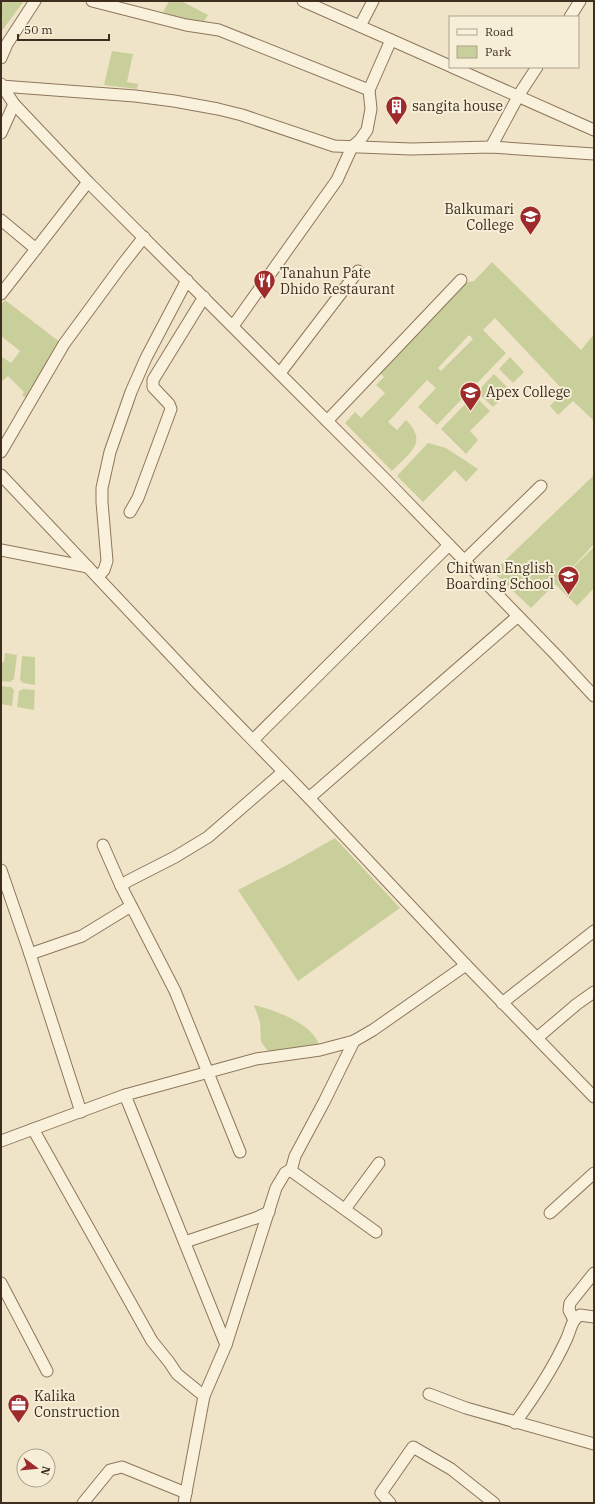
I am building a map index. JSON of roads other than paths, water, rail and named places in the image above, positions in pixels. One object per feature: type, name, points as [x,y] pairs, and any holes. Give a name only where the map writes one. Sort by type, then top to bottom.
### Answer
[{"type":"street","points":[[1,58],[7,44],[35,1]]},
{"type":"street","points":[[92,1],[186,25],[219,30],[369,90]]},
{"type":"street","points":[[303,1],[449,66]]},
{"type":"street","points":[[360,26],[373,1]]},
{"type":"street","points":[[571,16],[580,1]]},
{"type":"street","points":[[233,326],[337,180],[352,147],[360,140],[367,130],[371,109],[369,90],[391,40]]},
{"type":"street","points":[[453,68],[594,130]]},
{"type":"street","points":[[491,147],[518,97],[536,68]]},
{"type":"street","points":[[1,85],[14,104],[88,182],[328,421],[594,696]]},
{"type":"street","points":[[1,85],[174,101],[242,115],[334,146],[411,150],[491,147],[594,154]]},
{"type":"street","points":[[1,133],[14,104]]},
{"type":"street","points":[[1,294],[88,182]]},
{"type":"street","points":[[1,220],[36,249]]},
{"type":"street","points":[[1,452],[64,344],[144,237]]},
{"type":"street","points":[[280,373],[358,271]]},
{"type":"street","points":[[98,577],[104,570],[107,561],[102,488],[110,452],[146,358],[187,280]]},
{"type":"street","points":[[328,421],[461,280]]},
{"type":"street","points":[[130,512],[138,498],[171,409],[169,404],[153,387],[154,380],[204,297]]},
{"type":"street","points":[[1,475],[502,1003],[594,1097]]},
{"type":"street","points":[[464,561],[541,486]]},
{"type":"street","points":[[253,740],[449,545]]},
{"type":"street","points":[[1,550],[88,567]]},
{"type":"street","points":[[309,798],[518,616]]},
{"type":"street","points":[[121,886],[175,857],[208,837],[283,772]]},
{"type":"street","points":[[103,845],[121,886],[175,991],[240,1152]]},
{"type":"street","points":[[1,870],[81,1112]]},
{"type":"street","points":[[30,954],[82,936],[132,906]]},
{"type":"street","points":[[502,1003],[594,931]]},
{"type":"street","points":[[1,1141],[125,1095],[256,1059],[326,1049],[354,1041],[373,1030],[466,965]]},
{"type":"street","points":[[537,1038],[577,1004],[594,992]]},
{"type":"street","points":[[83,1503],[110,1470],[122,1466],[185,1498],[204,1396],[226,1345],[276,1188],[285,1173],[290,1170],[295,1156],[354,1041]]},
{"type":"street","points":[[125,1095],[226,1345]]},
{"type":"street","points":[[33,1129],[152,1341],[169,1362],[176,1374],[204,1396]]},
{"type":"street","points":[[345,1210],[379,1163]]},
{"type":"street","points":[[290,1170],[376,1232]]},
{"type":"street","points":[[550,1213],[594,1173]]},
{"type":"street","points":[[185,1242],[256,1218],[269,1212]]},
{"type":"street","points":[[574,1320],[569,1310],[570,1303],[594,1273]]},
{"type":"street","points":[[1,1283],[47,1371]]},
{"type":"street","points":[[515,1423],[536,1395],[553,1368],[574,1320],[580,1315],[594,1317]]},
{"type":"street","points":[[428,1394],[453,1404],[515,1423],[594,1444]]},
{"type":"street","points":[[390,1503],[381,1493],[412,1447],[451,1469],[494,1503]]},
{"type":"place","name":"sangita house","points":[[397,126]]},
{"type":"place","name":"Balkumari College","points":[[530,236]]},
{"type":"place","name":"Tanahun Pate Dhido Restaurant","points":[[265,300]]},
{"type":"place","name":"Apex College","points":[[470,412]]},
{"type":"place","name":"Chitwan English Boarding School","points":[[569,596]]},
{"type":"place","name":"Kalika Construction","points":[[19,1424]]}]
